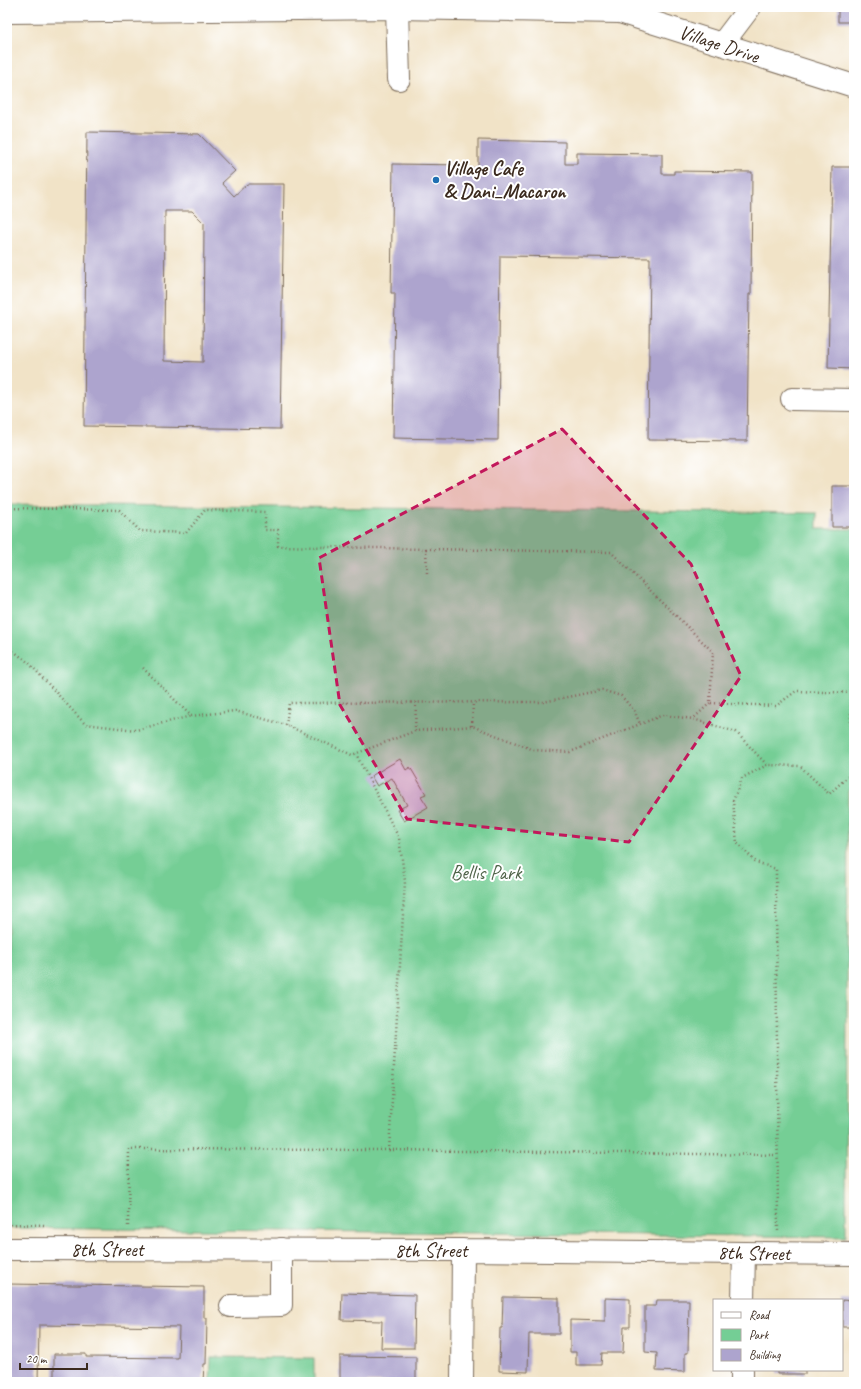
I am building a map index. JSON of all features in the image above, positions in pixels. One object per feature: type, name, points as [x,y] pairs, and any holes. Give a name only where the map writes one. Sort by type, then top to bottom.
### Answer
[{"type":"street","points":[[722,44],[750,7]]},
{"type":"street","points":[[397,8],[399,79]]},
{"type":"street","name":"Village Drive","points":[[7,12],[461,8],[620,12],[854,86]]},
{"type":"street","points":[[792,399],[854,400]]},
{"type":"street","name":"8th Street","points":[[7,1249],[463,1250],[854,1254]]},
{"type":"street","points":[[230,1306],[282,1305],[281,1250]]},
{"type":"street","points":[[462,1382],[463,1250]]},
{"type":"street","points":[[743,1299],[744,1253]]},
{"type":"street","points":[[742,1371],[742,1382]]},
{"type":"path","points":[[7,508],[119,510],[140,531],[186,533],[205,510],[265,512],[265,530],[278,530],[278,546],[611,552],[713,652],[710,703],[693,719]]},
{"type":"path","points":[[426,549],[427,573]]},
{"type":"path","points":[[7,646],[29,663],[85,724],[136,730],[192,716],[235,712],[286,725],[352,755],[415,730],[472,726],[534,750],[570,752],[663,715],[693,719],[736,732],[767,765]]},
{"type":"path","points":[[143,668],[192,716]]},
{"type":"path","points":[[286,725],[289,703],[543,702],[602,690],[621,696],[634,710],[640,724]]},
{"type":"path","points":[[710,703],[776,706],[796,691],[853,693],[851,738],[854,738]]},
{"type":"path","points":[[415,730],[416,702]]},
{"type":"path","points":[[472,726],[473,702]]},
{"type":"path","points":[[356,754],[399,838],[405,881],[389,1150]]},
{"type":"path","points":[[777,1236],[776,869],[756,862],[737,843],[733,801],[742,778],[767,765],[800,766],[829,794],[854,771]]},
{"type":"path","points":[[121,1226],[128,1226],[129,1149],[389,1150],[777,1155]]},
{"type":"path","points":[[7,1224],[52,1225]]},
{"type":"highlighted area","points":[[562,429],[691,564],[741,676],[629,842],[407,819],[340,705],[319,558]]},
{"type":"green space","name":"Bellis Park","points":[[7,504],[817,513],[817,529],[854,529],[854,786],[848,791],[846,1237],[7,1228]]},
{"type":"green space","points":[[211,1357],[314,1358],[314,1382],[210,1382]]},
{"type":"building","points":[[838,7],[854,7],[854,22],[838,22]]},
{"type":"building","points":[[87,132],[199,134],[235,171],[222,183],[234,196],[247,184],[284,184],[280,429],[84,426]],"holes":[[[165,211],[192,211],[204,223],[203,362],[164,361]]]},
{"type":"building","points":[[478,140],[565,142],[565,164],[577,164],[577,153],[662,154],[662,174],[674,174],[674,171],[752,172],[751,294],[749,294],[747,441],[648,440],[650,258],[500,256],[498,440],[393,438],[395,293],[391,293],[393,164],[466,165],[466,169],[478,169]]},
{"type":"building","points":[[832,167],[854,167],[854,369],[828,368]]},
{"type":"building","points":[[832,486],[854,486],[854,527],[832,527]]},
{"type":"building","points":[[400,759],[406,770],[410,767],[426,794],[421,796],[428,807],[404,821],[397,810],[407,805],[392,778],[377,786],[371,776]]},
{"type":"building","points":[[7,1284],[204,1287],[204,1318],[207,1318],[206,1364],[204,1364],[203,1382],[54,1382],[54,1354],[86,1354],[86,1357],[178,1358],[179,1327],[39,1325],[38,1382],[7,1382]]},
{"type":"building","points":[[342,1293],[415,1295],[414,1348],[381,1348],[382,1321],[341,1320]]},
{"type":"building","points":[[503,1297],[559,1298],[559,1334],[529,1334],[528,1372],[499,1371],[500,1328],[502,1328]]},
{"type":"building","points":[[605,1298],[630,1299],[630,1327],[624,1327],[623,1353],[602,1353],[601,1365],[576,1365],[576,1352],[570,1352],[570,1320],[605,1321]]},
{"type":"building","points":[[657,1300],[689,1300],[688,1353],[685,1353],[685,1372],[656,1371],[657,1353],[645,1352],[645,1306],[656,1306]]},
{"type":"building","points":[[843,1300],[854,1301],[854,1327],[843,1327]]},
{"type":"building","points":[[340,1356],[416,1357],[416,1382],[340,1382]]},
{"type":"building","points":[[777,1371],[805,1371],[805,1374],[777,1374]]},
{"type":"place","name":"Village Cafe & Dani_Macaron","points":[[436,180]]}]
